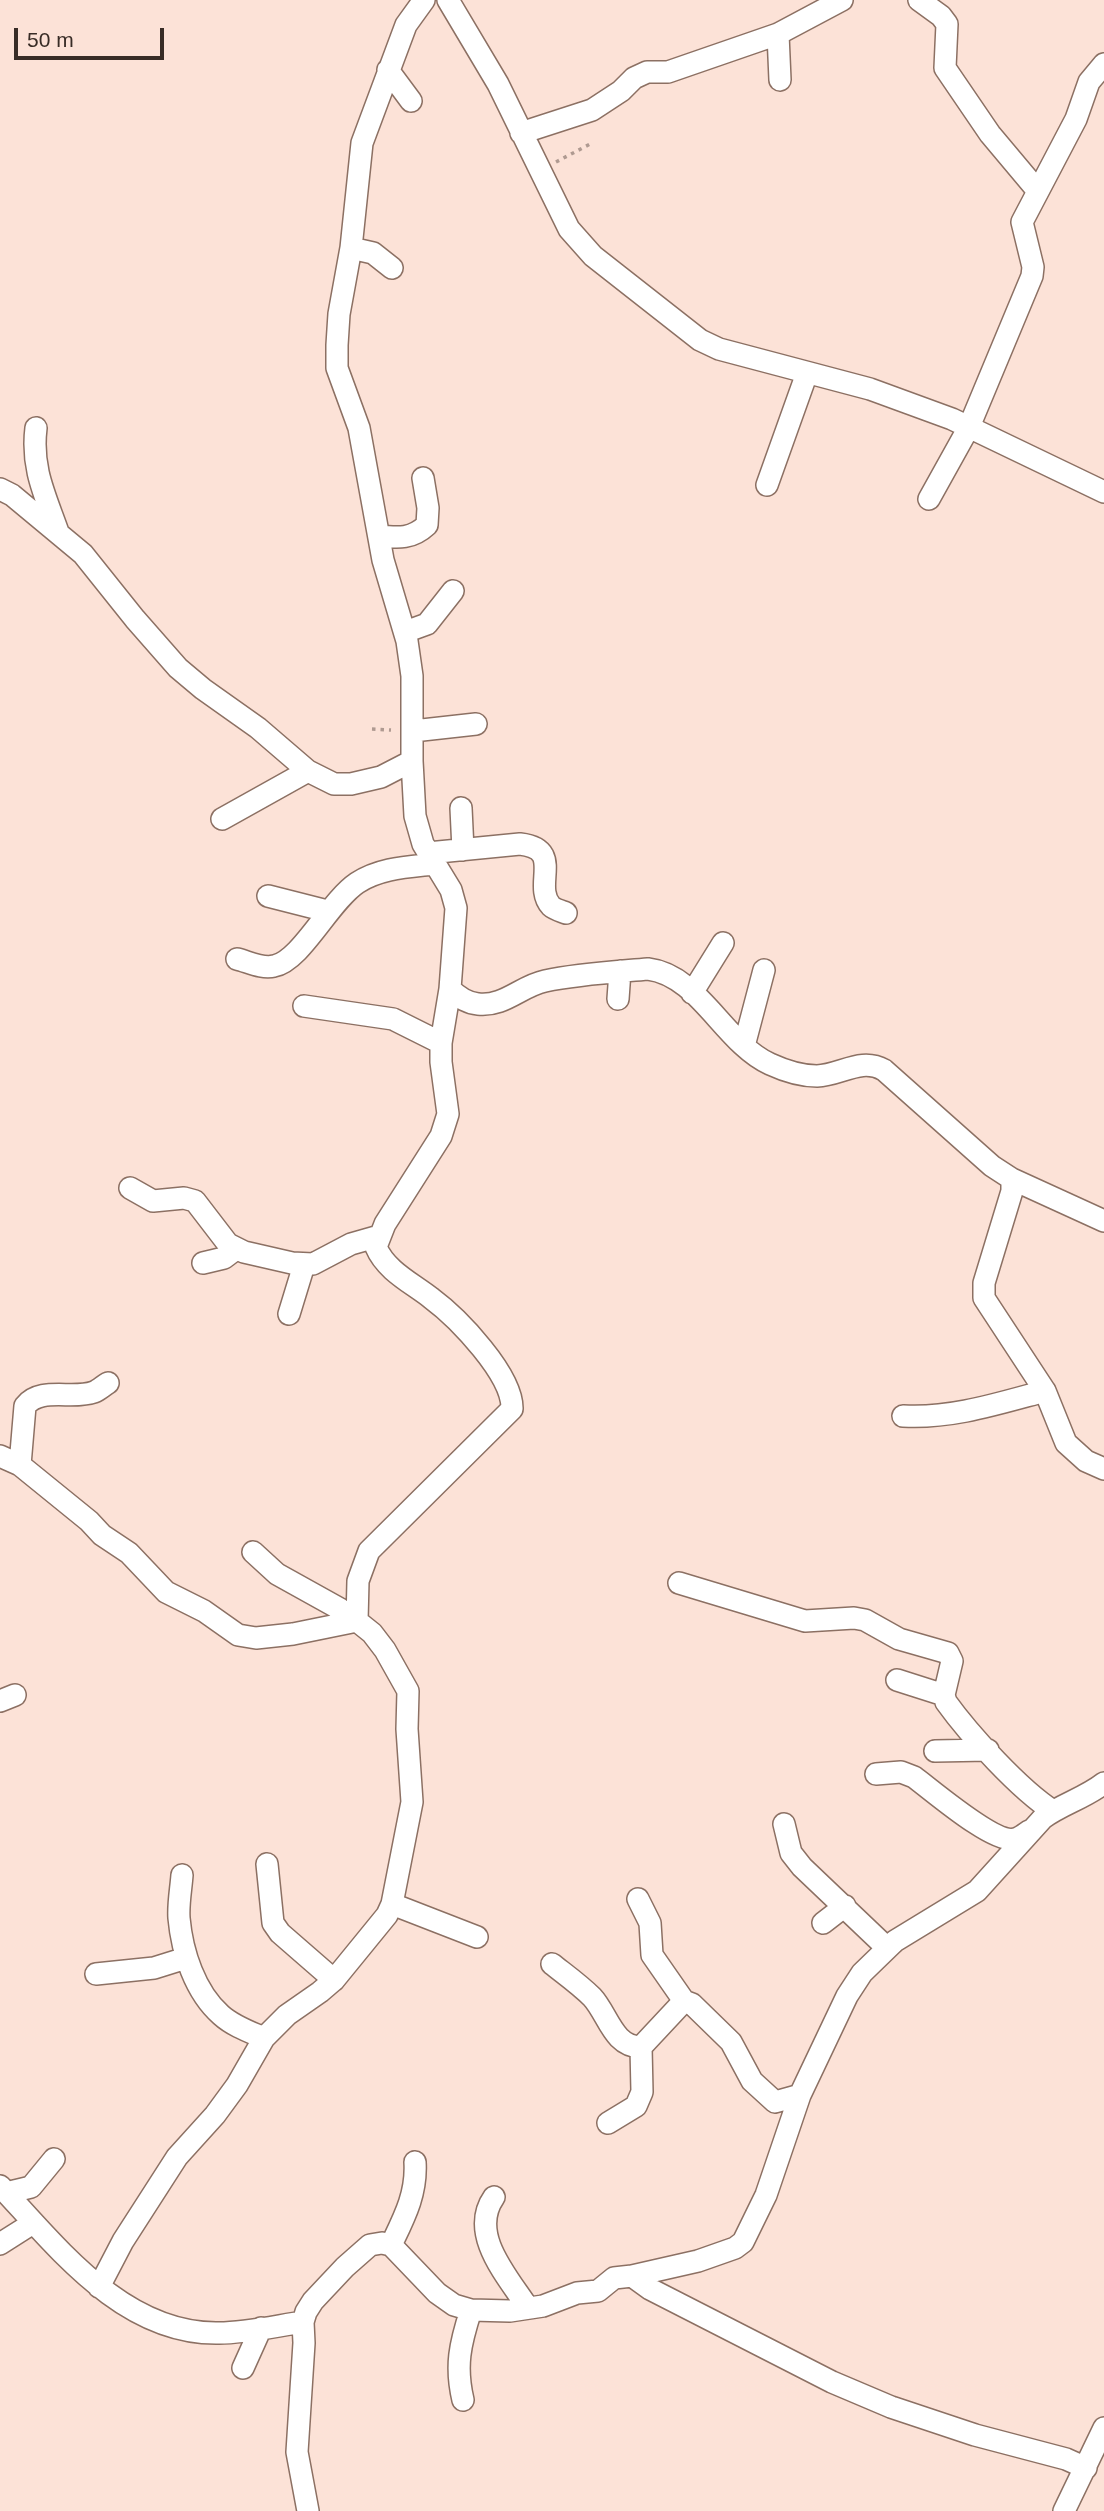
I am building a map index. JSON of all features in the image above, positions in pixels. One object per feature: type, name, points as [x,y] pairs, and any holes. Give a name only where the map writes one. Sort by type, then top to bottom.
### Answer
[{"type":"street","points":[[357,1621],[358,1581],[369,1551],[512,1409],[509,1390],[486,1352],[433,1299],[405,1280],[380,1256],[376,1247],[379,1236],[449,1114],[440,1043],[450,989],[456,908],[451,890],[431,859],[415,816],[412,676],[405,632],[390,587],[379,536],[359,428],[338,368],[339,314],[351,248],[362,143],[406,25],[424,0]]},
{"type":"street","points":[[448,0],[498,84],[539,171],[578,242],[700,340],[719,349],[870,389],[952,419],[1104,492]]},
{"type":"street","points":[[522,133],[592,110],[621,91],[634,78],[647,72],[668,72],[778,34],[842,0]]},
{"type":"street","points":[[919,0],[941,16],[947,24],[945,68],[990,134],[1037,190]]},
{"type":"street","points":[[778,34],[780,80]]},
{"type":"street","points":[[929,499],[970,428],[1032,276],[1033,267],[1022,222],[1076,118],[1089,82],[1104,64]]},
{"type":"street","points":[[388,70],[411,101]]},
{"type":"street","points":[[351,248],[373,253],[392,268]]},
{"type":"street","points":[[767,485],[807,373]]},
{"type":"street","points":[[36,428],[36,467],[58,532]]},
{"type":"street","points":[[379,536],[405,538],[418,533],[427,524],[428,508],[423,478]]},
{"type":"street","points":[[0,489],[12,495],[83,554],[178,668],[258,728],[308,771],[334,784],[351,784],[381,777],[412,761]]},
{"type":"street","points":[[405,632],[427,624],[453,591]]},
{"type":"street","points":[[413,731],[476,724]]},
{"type":"street","points":[[222,819],[308,771]]},
{"type":"street","points":[[461,808],[463,850]]},
{"type":"street","points":[[237,959],[263,967],[275,966],[301,948],[327,911],[353,886],[368,877],[463,850],[520,844],[533,847],[541,852],[545,860],[548,901],[552,908],[566,913]]},
{"type":"street","points":[[268,896],[327,911]]},
{"type":"street","points":[[692,993],[723,943]]},
{"type":"street","points":[[450,989],[460,999],[476,1004],[488,1004],[502,1001],[542,981],[649,968],[662,970],[671,974],[692,993],[744,1046],[769,1064],[800,1074],[818,1076],[863,1064],[873,1064],[916,1098],[992,1166],[1012,1179],[1104,1221]]},
{"type":"street","points":[[744,1046],[764,970]]},
{"type":"street","points":[[618,999],[620,971]]},
{"type":"street","points":[[304,1006],[393,1019],[440,1043]]},
{"type":"street","points":[[1012,1179],[1012,1191],[983,1291],[987,1304],[1045,1391],[1066,1443],[1086,1461],[1104,1469]]},
{"type":"street","points":[[130,1188],[153,1201],[184,1198],[195,1201],[228,1244],[236,1249],[304,1265],[313,1264],[351,1244],[379,1236]]},
{"type":"street","points":[[203,1263],[224,1258],[236,1249]]},
{"type":"street","points":[[289,1314],[304,1265]]},
{"type":"street","points":[[20,1465],[25,1406],[30,1399],[39,1396],[92,1393],[108,1383]]},
{"type":"street","points":[[903,1416],[920,1417],[982,1407],[1045,1391]]},
{"type":"street","points":[[0,1455],[20,1465],[89,1521],[102,1535],[128,1553],[166,1592],[204,1611],[238,1635],[256,1638],[293,1634],[357,1621]]},
{"type":"street","points":[[99,2287],[123,2241],[177,2157],[215,2115],[237,2085],[264,2038],[287,2015],[334,1980],[392,1904],[412,1802],[407,1729],[408,1692],[385,1650],[372,1633],[340,1609],[277,1574],[253,1552]]},
{"type":"street","points":[[679,1583],[805,1621],[854,1618],[865,1620],[899,1639],[948,1653],[952,1661],[944,1695]]},
{"type":"street","points":[[897,1680],[944,1695],[956,1715],[988,1750],[1040,1802],[1053,1811]]},
{"type":"street","points":[[935,1751],[988,1750]]},
{"type":"street","points":[[876,1774],[901,1772],[914,1777],[986,1830],[1003,1838],[1015,1839],[1053,1811],[1104,1783]]},
{"type":"street","points":[[784,1824],[791,1853],[802,1867],[885,1946],[977,1891],[1031,1829]]},
{"type":"street","points":[[267,1864],[273,1923],[280,1933],[334,1980]]},
{"type":"street","points":[[182,1875],[179,1917],[186,1958],[196,1980],[220,2015],[264,2038]]},
{"type":"street","points":[[638,1899],[650,1923],[652,1955],[684,2001],[692,2004],[731,2042],[752,2081],[775,2102],[800,2095]]},
{"type":"street","points":[[392,1904],[477,1937]]},
{"type":"street","points":[[823,1923],[845,1906]]},
{"type":"street","points":[[308,2511],[297,2452],[303,2322],[313,2301],[345,2267],[370,2245],[391,2245],[438,2294],[454,2305],[471,2310],[510,2311],[543,2306],[577,2293],[598,2291],[614,2278],[698,2262],[735,2248],[743,2242],[765,2195],[800,2095],[847,1996],[862,1973],[892,1943]]},
{"type":"street","points":[[96,1974],[154,1968],[186,1958]]},
{"type":"street","points":[[552,1964],[595,2000],[620,2039],[631,2047],[641,2047]]},
{"type":"street","points":[[608,2123],[636,2106],[642,2092],[641,2047],[684,2001]]},
{"type":"street","points":[[3,2189],[24,2191],[54,2159]]},
{"type":"street","points":[[391,2245],[409,2208],[416,2181],[415,2162]]},
{"type":"street","points":[[3,2189],[29,2219],[99,2287],[130,2309],[155,2321],[188,2331],[219,2333],[303,2322]]},
{"type":"street","points":[[494,2197],[487,2207],[484,2229],[494,2253],[528,2308]]},
{"type":"street","points":[[0,2228],[29,2219]]},
{"type":"street","points":[[0,2244],[29,2219]]},
{"type":"street","points":[[632,2276],[650,2289],[832,2382],[891,2407],[975,2435],[1093,2466]]},
{"type":"street","points":[[463,2400],[457,2374],[464,2331],[471,2310]]},
{"type":"street","points":[[243,2368],[261,2328]]},
{"type":"street","points":[[1064,2511],[1093,2466],[1104,2428]]},
{"type":"path","points":[[539,171],[592,144]]}]
